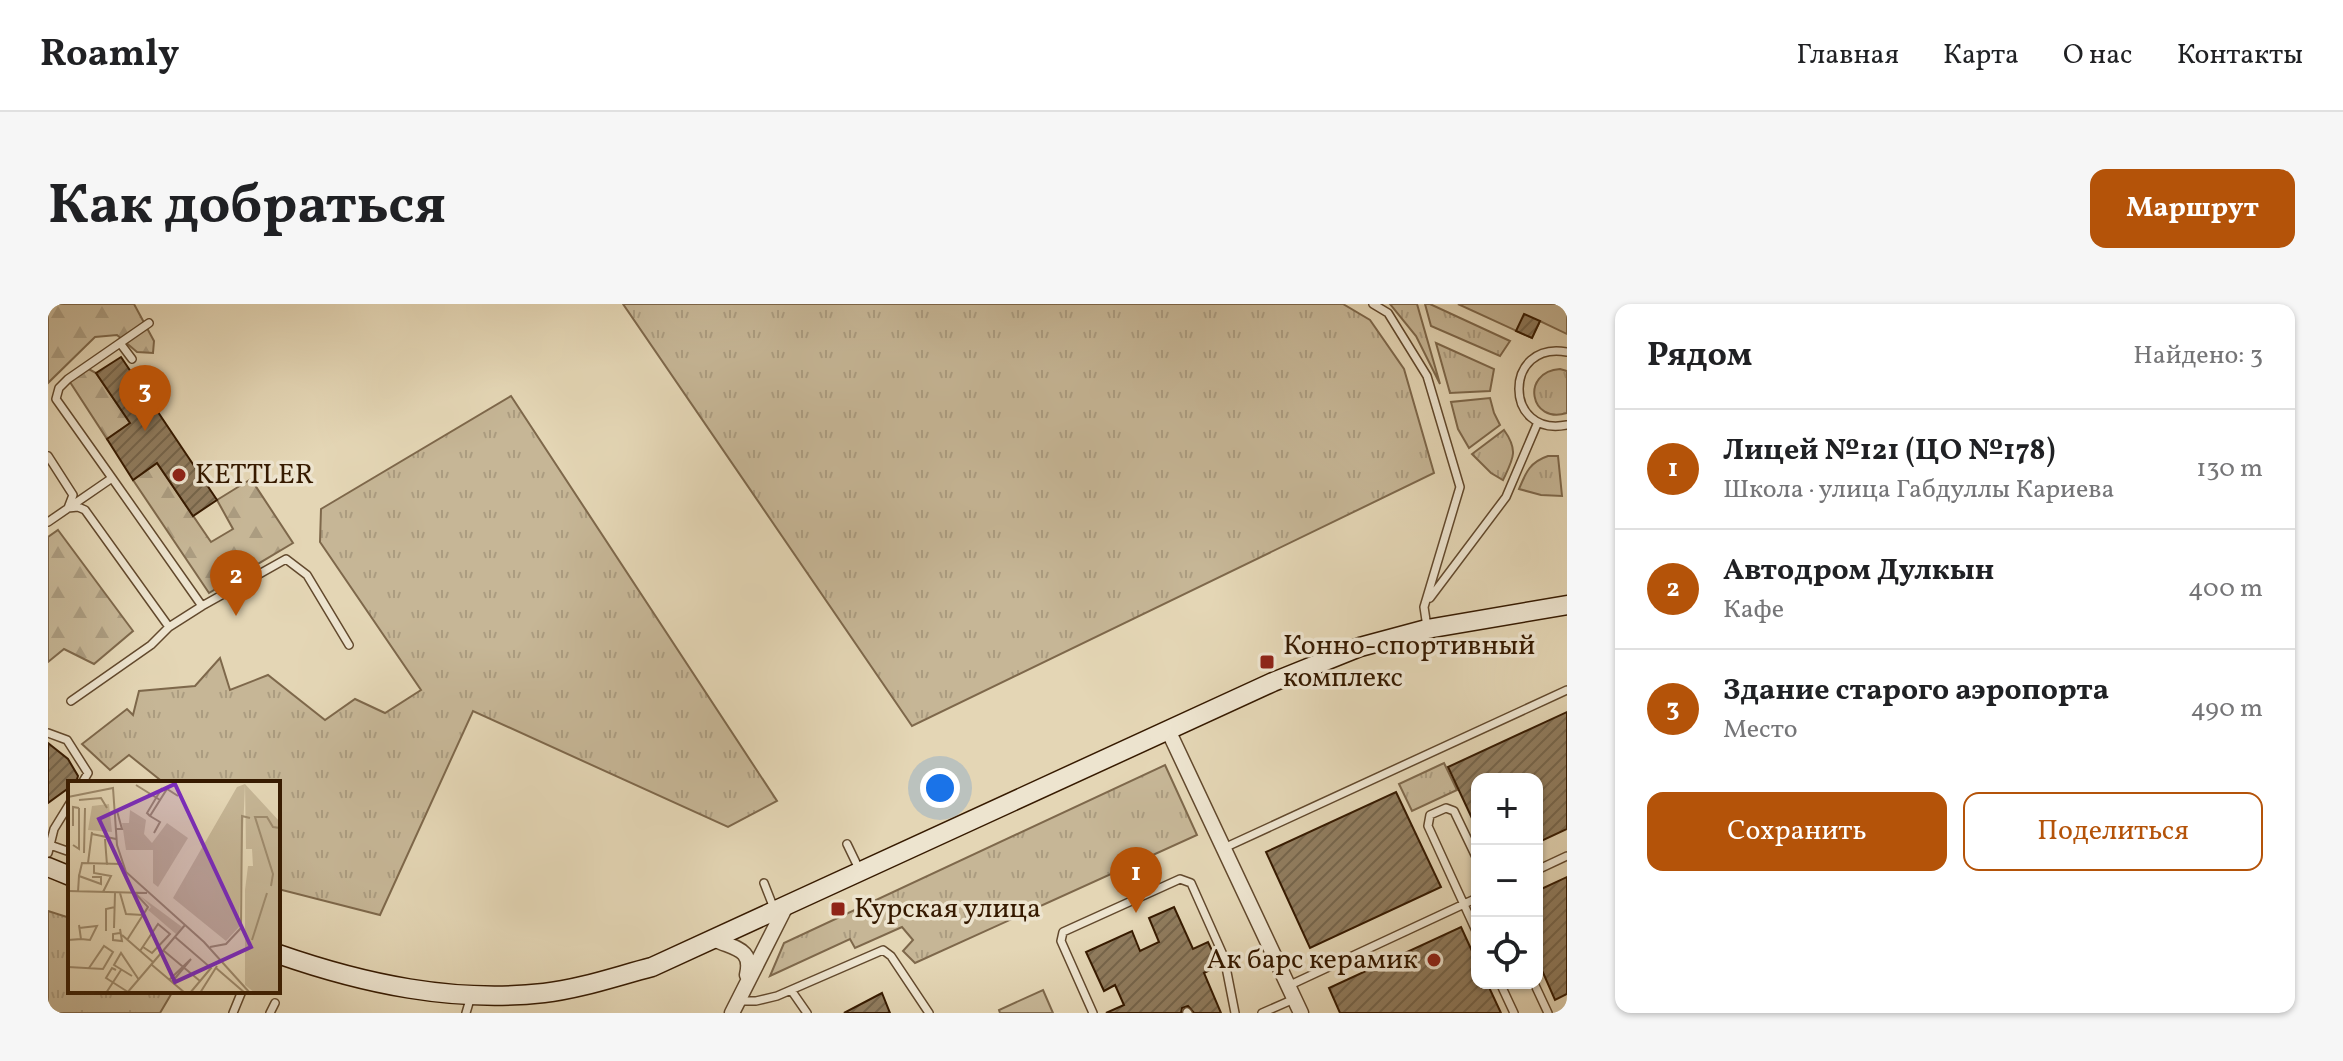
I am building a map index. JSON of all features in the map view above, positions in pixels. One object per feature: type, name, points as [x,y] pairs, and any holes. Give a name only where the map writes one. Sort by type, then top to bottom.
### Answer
[{"type":"main road","points":[[280,955],[468,1004],[546,993],[652,967],[1273,682],[1360,647],[1427,629],[1566,606]]},
{"type":"main road","points":[[48,867],[68,875]]},
{"type":"street","points":[[1168,730],[1301,1013]]},
{"type":"street","points":[[737,1002],[780,910]]},
{"type":"street","points":[[716,940],[748,957],[749,969],[737,1002]]},
{"type":"lane","points":[[1373,304],[1388,313],[1427,376],[1460,487],[1424,607],[1427,629]]},
{"type":"lane","points":[[48,406],[68,379],[149,323]]},
{"type":"lane","points":[[120,343],[132,359]]},
{"type":"lane","points":[[1567,352],[1538,355],[1522,373],[1518,390],[1524,410],[1538,422],[1548,426],[1567,425]]},
{"type":"lane","points":[[56,399],[202,606]]},
{"type":"lane","points":[[1426,603],[1506,497],[1538,422]]},
{"type":"lane","points":[[48,456],[73,495],[68,508]]},
{"type":"lane","points":[[48,522],[112,478]]},
{"type":"lane","points":[[68,508],[85,510],[169,627]]},
{"type":"lane","points":[[71,701],[151,645],[169,627],[286,559],[307,575],[349,645]]},
{"type":"lane","points":[[1223,849],[1567,690]]},
{"type":"lane","points":[[48,733],[67,740],[88,773],[83,781]]},
{"type":"lane","points":[[49,849],[54,829],[68,806]]},
{"type":"lane","points":[[1471,846],[1454,811],[1446,808],[1430,815],[1428,826],[1471,920]]},
{"type":"lane","points":[[847,844],[860,871]]},
{"type":"lane","points":[[1543,867],[1567,856]]},
{"type":"lane","points":[[1093,1013],[1061,941],[1063,932],[1180,879],[1191,883],[1223,955],[1235,1013]]},
{"type":"lane","points":[[764,883],[780,910]]},
{"type":"lane","points":[[1262,1013],[1291,992],[1471,901]]},
{"type":"lane","points":[[737,1002],[756,1001],[791,990],[883,950],[891,956],[929,1013]]},
{"type":"lane","points":[[1503,989],[1514,1013]]},
{"type":"lane","points":[[1537,989],[1548,1013]]},
{"type":"lane","points":[[791,990],[807,1013]]},
{"type":"lane","points":[[233,1013],[241,993]]},
{"type":"lane","points":[[270,1013],[275,1003]]},
{"type":"green space","points":[[48,304],[134,304],[154,341],[153,353],[137,352],[117,335],[95,337],[48,383]]},
{"type":"green space","points":[[623,304],[1343,304],[1370,320],[1404,369],[1434,473],[912,726]]},
{"type":"green space","points":[[1390,304],[1417,304],[1440,384],[1416,336]]},
{"type":"green space","points":[[1425,304],[1510,341],[1500,356],[1431,326]]},
{"type":"green space","points":[[1458,304],[1567,304],[1567,334],[1540,321],[1532,338]]},
{"type":"green space","points":[[1436,343],[1494,369],[1490,391],[1450,393]]},
{"type":"green space","points":[[85,367],[96,373],[130,423],[107,439],[68,379]]},
{"type":"green space","points":[[1567,371],[1567,413],[1554,415],[1538,405],[1535,387],[1547,372]]},
{"type":"green space","points":[[511,396],[777,801],[728,827],[473,711],[380,915],[280,890],[280,781],[162,781],[129,755],[110,770],[82,744],[127,709],[133,715],[139,691],[195,686],[220,658],[230,690],[268,675],[325,720],[355,699],[385,713],[421,690],[320,542],[321,509]]},
{"type":"green space","points":[[1490,398],[1500,425],[1469,448],[1458,429],[1451,402]]},
{"type":"green space","points":[[1504,430],[1512,444],[1513,455],[1503,480],[1472,454]]},
{"type":"green space","points":[[1548,456],[1558,456],[1562,496],[1519,489],[1529,468]]},
{"type":"green space","points":[[157,463],[211,542],[233,529],[217,500],[251,479],[293,543],[209,593],[133,480]]},
{"type":"green space","points":[[58,530],[133,631],[94,664],[64,649],[48,662],[48,537]]},
{"type":"green space","points":[[1444,763],[1457,790],[1412,811],[1399,784]]},
{"type":"green space","points":[[1165,765],[1197,835],[915,963],[903,951],[913,940],[902,927],[855,948],[850,939],[770,976],[784,943]]},
{"type":"green space","points":[[48,911],[68,917],[68,993],[172,993],[160,1013],[48,1013]]},
{"type":"green space","points":[[1043,990],[1053,1013],[1000,1013],[999,1010]]},
{"type":"building","points":[[1524,314],[1540,321],[1532,338],[1516,331]]},
{"type":"building","points":[[121,357],[217,500],[193,516],[157,463],[133,480],[107,439],[130,423],[96,373]]},
{"type":"building","points":[[1567,712],[1567,829],[1543,840],[1543,773],[1471,773],[1471,816],[1448,767]]},
{"type":"building","points":[[48,743],[68,759],[78,776],[77,781],[68,781],[68,788],[48,803]]},
{"type":"building","points":[[1396,792],[1441,887],[1310,948],[1266,852]]},
{"type":"building","points":[[1567,877],[1567,994],[1555,1000],[1543,973],[1543,888]]},
{"type":"building","points":[[1174,907],[1193,949],[1208,942],[1219,965],[1204,973],[1221,1013],[1194,1013],[1188,1006],[1182,1008],[1181,1013],[1106,1013],[1124,1005],[1115,985],[1104,991],[1086,952],[1132,931],[1140,951],[1159,942],[1149,918]]},
{"type":"building","points":[[1461,927],[1471,949],[1471,989],[1490,989],[1501,1013],[1340,1013],[1329,988]]},
{"type":"building","points":[[882,993],[890,1013],[844,1013]]},
{"type":"place","name":"Здание старого аэропорта","points":[[145,431]]},
{"type":"place","name":"KETTLER","points":[[179,475]]},
{"type":"place","name":"Автодром Дулкын","points":[[236,616]]},
{"type":"place","name":"Конно-спортивный комплекс","points":[[1267,662]]},
{"type":"place","name":"Курская улица","points":[[838,909]]},
{"type":"place","name":"Лицей №121 (ЦО №178)","points":[[1136,913]]},
{"type":"place","name":"Ак барс керамик","points":[[1434,960]]}]
